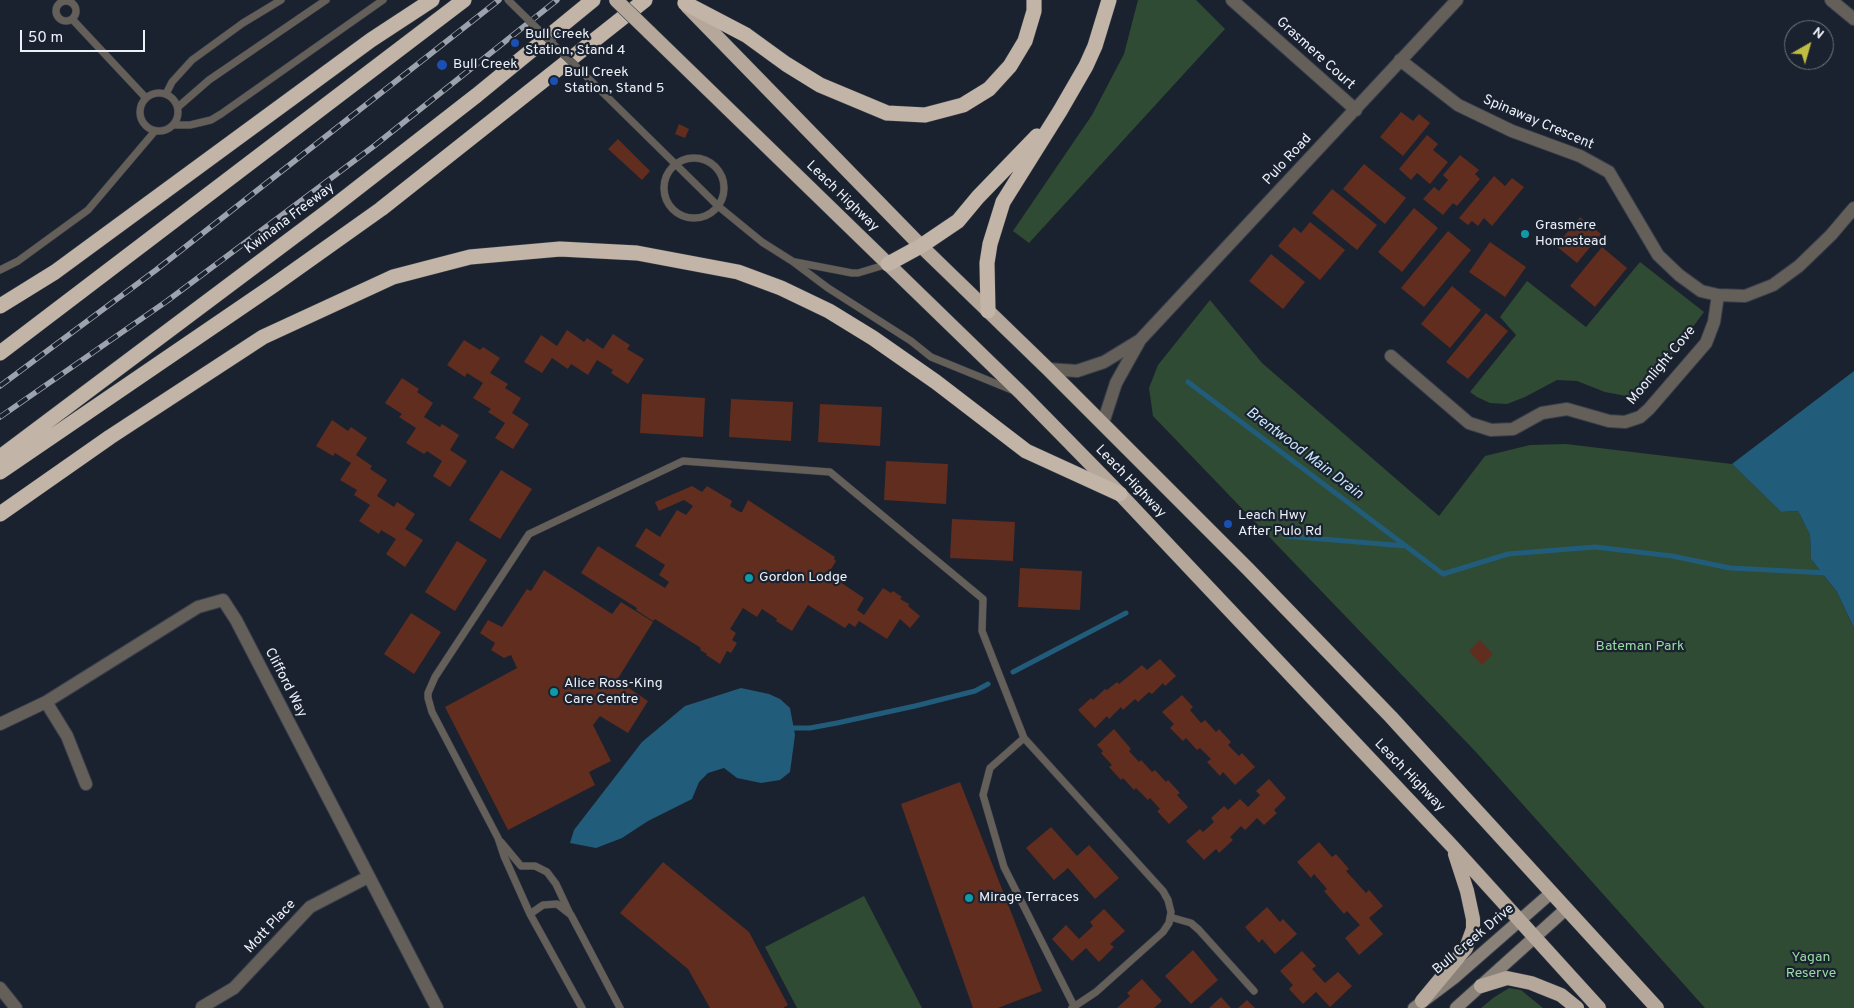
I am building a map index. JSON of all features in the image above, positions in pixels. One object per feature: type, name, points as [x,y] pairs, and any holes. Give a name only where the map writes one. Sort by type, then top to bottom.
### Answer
[{"type":"highway","points":[[0,306],[55,272],[335,66],[432,0]]},
{"type":"highway","points":[[0,353],[464,0]]},
{"type":"highway","name":"Kwinana Freeway","points":[[0,457],[328,211],[477,95],[593,0]]},
{"type":"highway","name":"Leach Highway","points":[[616,0],[1022,394],[1120,494],[1452,846],[1599,1008]]},
{"type":"highway","points":[[0,472],[274,286],[381,209],[645,0]]},
{"type":"highway","points":[[683,2],[746,35],[786,64],[820,85],[887,113],[925,115],[963,105],[989,89],[1010,66],[1025,41],[1034,11],[1034,0]]},
{"type":"highway","points":[[988,310],[988,256],[1003,202],[1086,66],[1110,0]]},
{"type":"highway","name":"Leach Highway","points":[[683,2],[921,246],[1103,423],[1248,568],[1391,717],[1657,1008]]},
{"type":"highway","points":[[888,264],[921,246],[958,221],[978,197],[1060,111]]},
{"type":"highway","points":[[0,514],[110,438],[263,337],[393,277],[470,257],[560,249],[637,253],[738,272],[781,288],[829,311],[873,338],[936,382],[1026,451],[1120,494]]},
{"type":"highway","points":[[1418,1004],[1466,948],[1472,929],[1473,919],[1468,892],[1452,846]]},
{"type":"highway","points":[[1481,986],[1507,978],[1523,981],[1561,995],[1577,1008]]},
{"type":"main road","name":"Bull Creek Drive","points":[[1418,1004],[1454,978],[1551,893]]},
{"type":"main road","points":[[1456,1008],[1566,910]]},
{"type":"street","name":"Grasmere Court","points":[[1232,0],[1356,110]]},
{"type":"street","name":"Pulo Road","points":[[1103,423],[1116,383],[1140,340],[1457,0]]},
{"type":"street","points":[[1831,0],[1854,19]]},
{"type":"street","name":"Spinaway Crescent","points":[[1400,60],[1458,105],[1512,131],[1580,156],[1609,172],[1658,255],[1679,275],[1701,291],[1718,295],[1744,296],[1773,285],[1799,266],[1831,235],[1854,208]]},
{"type":"street","name":"Moonlight Cove","points":[[1391,356],[1469,423],[1491,430],[1513,429],[1542,413],[1567,410],[1609,421],[1625,422],[1640,417],[1649,409],[1706,343],[1714,322],[1718,295]]},
{"type":"street","name":"Pulo Road","points":[[1048,369],[1077,371],[1104,362],[1140,340]]},
{"type":"street","name":"Clifford Way","points":[[0,724],[46,702],[198,607],[223,600],[236,620],[437,1008]]},
{"type":"street","points":[[46,702],[67,736],[86,784]]},
{"type":"street","name":"Mott Place","points":[[202,1007],[234,988],[310,906],[368,877]]},
{"type":"street","points":[[0,988],[16,1008]]},
{"type":"lane","points":[[64,0],[74,6],[76,13],[72,19],[62,21],[55,14],[58,4],[64,0]]},
{"type":"lane","points":[[166,94],[172,82],[192,60],[243,23],[281,0]]},
{"type":"lane","points":[[178,107],[209,80],[326,0]]},
{"type":"lane","points":[[174,125],[178,116],[178,107],[174,99],[166,94],[156,93],[146,98],[140,108],[140,114],[144,125],[155,131],[165,130],[174,125],[190,126],[211,120],[383,0]]},
{"type":"lane","points":[[508,0],[718,206],[762,242],[792,261],[828,288],[911,341],[931,357],[1022,394]]},
{"type":"lane","points":[[72,19],[146,98]]},
{"type":"lane","points":[[0,270],[18,261],[88,210],[155,131]]},
{"type":"lane","points":[[684,159],[703,159],[711,163],[723,178],[723,197],[718,206],[706,215],[692,218],[682,215],[673,209],[666,196],[665,181],[668,172],[675,164],[684,159]]},
{"type":"lane","points":[[792,261],[852,273],[888,264]]},
{"type":"lane","points":[[582,1008],[530,914],[498,838],[432,712],[428,698],[432,682],[529,534],[682,461],[830,472],[983,599],[982,631],[1024,738],[1162,891],[1168,900],[1171,912],[1169,923],[1163,932],[1096,992],[1074,1008],[1004,867],[983,795],[990,768],[1024,738]]},
{"type":"lane","points":[[498,838],[522,866],[535,866],[547,872],[556,884],[620,1008]]},
{"type":"lane","points":[[530,914],[543,905],[557,904],[571,915]]},
{"type":"lane","points":[[1170,917],[1191,923],[1199,930],[1254,991]]},
{"type":"green space","points":[[1138,0],[1196,0],[1225,29],[1029,243],[1013,231],[1092,115],[1124,54]]},
{"type":"green space","points":[[1640,262],[1704,312],[1644,392],[1626,396],[1605,392],[1577,381],[1557,380],[1507,404],[1490,403],[1470,392],[1516,335],[1500,317],[1527,281],[1586,327]]},
{"type":"green space","name":"Bateman Park","points":[[1210,300],[1262,363],[1439,516],[1485,456],[1530,445],[1566,444],[1732,464],[1781,512],[1798,511],[1810,535],[1811,559],[1837,592],[1854,628],[1854,1008],[1705,1008],[1475,751],[1153,416],[1149,388],[1158,365]]},
{"type":"green space","points":[[864,896],[922,1008],[797,1008],[765,947]]},
{"type":"green space","points":[[1509,988],[1521,990],[1543,1008],[1481,1008]]},
{"type":"water","points":[[1854,371],[1854,628],[1837,592],[1811,559],[1810,535],[1798,511],[1781,512],[1732,464]]},
{"type":"water","points":[[741,688],[769,694],[780,699],[790,708],[795,735],[790,772],[780,780],[761,783],[737,778],[724,768],[708,773],[699,782],[692,799],[648,821],[622,838],[596,848],[570,843],[574,830],[642,742],[685,706]]},
{"type":"building","points":[[1401,112],[1413,121],[1419,114],[1430,123],[1403,156],[1380,137]]},
{"type":"building","points":[[679,124],[689,129],[685,138],[675,134]]},
{"type":"building","points":[[1427,135],[1438,144],[1433,150],[1448,162],[1430,184],[1417,173],[1411,180],[1399,169]]},
{"type":"building","points":[[618,139],[650,171],[642,180],[608,149]]},
{"type":"building","points":[[1460,155],[1479,170],[1475,174],[1480,179],[1457,206],[1453,203],[1443,215],[1423,199],[1434,187],[1439,191],[1448,180],[1443,175]]},
{"type":"building","points":[[1364,164],[1406,198],[1385,224],[1343,189]]},
{"type":"building","points":[[1494,176],[1505,186],[1512,178],[1524,187],[1492,226],[1484,218],[1478,226],[1472,221],[1468,225],[1459,218]]},
{"type":"building","points":[[1332,189],[1377,225],[1357,250],[1312,213]]},
{"type":"building","points":[[1414,208],[1438,228],[1402,272],[1378,252]]},
{"type":"building","points":[[1580,217],[1601,234],[1577,263],[1556,246]]},
{"type":"building","points":[[1310,222],[1345,250],[1320,280],[1278,246],[1294,227],[1301,233]]},
{"type":"building","points":[[1448,231],[1471,250],[1424,307],[1401,288]]},
{"type":"building","points":[[1490,242],[1526,267],[1505,297],[1469,272]]},
{"type":"building","points":[[1602,247],[1627,268],[1595,307],[1570,286]]},
{"type":"building","points":[[1271,254],[1305,282],[1283,309],[1249,281]]},
{"type":"building","points":[[1452,286],[1481,310],[1450,348],[1421,324]]},
{"type":"building","points":[[1486,313],[1508,331],[1468,379],[1446,362]]},
{"type":"building","points":[[567,330],[584,342],[587,338],[603,349],[613,334],[630,345],[627,349],[644,359],[628,384],[611,373],[613,370],[597,360],[588,375],[571,364],[568,369],[552,358],[542,373],[524,362],[541,335],[557,346]]},
{"type":"building","points":[[464,340],[480,350],[483,347],[500,358],[490,373],[508,384],[505,388],[521,398],[512,413],[529,424],[513,449],[495,438],[505,423],[488,412],[491,409],[473,398],[483,383],[467,373],[465,377],[447,365]]},
{"type":"building","points":[[402,378],[419,389],[417,392],[433,403],[424,417],[440,427],[442,424],[459,435],[450,450],[467,461],[450,487],[433,476],[442,461],[427,451],[424,454],[406,443],[416,428],[399,417],[402,414],[385,403]]},
{"type":"building","points":[[642,394],[705,398],[703,437],[640,433]]},
{"type":"building","points":[[731,399],[793,402],[791,441],[729,437]]},
{"type":"building","points":[[820,404],[882,407],[880,446],[818,442]]},
{"type":"building","points":[[332,420],[348,431],[351,427],[367,438],[356,455],[372,466],[370,469],[387,480],[377,496],[394,507],[397,502],[415,514],[405,529],[423,540],[405,567],[386,554],[396,539],[381,530],[379,534],[359,521],[370,505],[354,495],[357,490],[340,480],[351,463],[335,453],[333,456],[316,446]]},
{"type":"building","points":[[886,461],[948,464],[946,504],[884,500]]},
{"type":"building","points":[[501,470],[532,489],[500,539],[469,520]]},
{"type":"building","name":"Gordon Lodge","points":[[692,486],[702,492],[707,486],[732,501],[730,506],[740,512],[742,512],[748,500],[835,557],[836,561],[828,574],[864,598],[857,610],[864,615],[883,588],[891,593],[893,591],[902,597],[900,599],[909,604],[908,606],[920,616],[910,628],[900,619],[887,639],[859,621],[855,627],[849,623],[845,628],[808,605],[792,631],[762,609],[757,617],[743,608],[730,629],[736,633],[732,640],[737,643],[731,653],[727,651],[720,664],[700,650],[701,648],[655,619],[653,621],[636,610],[637,608],[581,573],[598,546],[665,588],[669,582],[659,575],[665,565],[635,546],[646,528],[660,537],[677,510],[686,515],[693,506],[684,500],[659,511],[655,502]]},
{"type":"building","points":[[952,519],[1015,522],[1013,561],[950,558]]},
{"type":"building","points":[[457,541],[487,560],[455,611],[425,592]]},
{"type":"building","points":[[1020,568],[1082,571],[1080,610],[1018,607]]},
{"type":"building","name":"Alice Ross-King Care Centre","points":[[544,570],[612,614],[621,602],[653,622],[617,680],[648,701],[628,733],[600,716],[593,725],[611,761],[589,772],[595,785],[508,830],[445,707],[517,668],[511,655],[504,658],[491,650],[495,643],[480,633],[488,620],[502,627],[527,589],[531,591]]},
{"type":"building","points":[[411,613],[441,632],[414,674],[384,654]]},
{"type":"building","points":[[1480,640],[1493,654],[1482,665],[1469,651]]},
{"type":"building","points":[[1160,659],[1176,676],[1165,686],[1163,683],[1152,694],[1149,692],[1138,702],[1135,699],[1123,710],[1121,707],[1109,719],[1107,716],[1095,728],[1078,710],[1091,698],[1093,700],[1105,689],[1107,690],[1117,682],[1119,684],[1142,665],[1147,670]]},
{"type":"building","points":[[1182,695],[1193,707],[1190,710],[1201,723],[1205,720],[1216,732],[1219,729],[1231,742],[1228,745],[1239,756],[1242,753],[1255,767],[1235,785],[1223,772],[1220,776],[1207,762],[1211,759],[1200,748],[1197,750],[1186,738],[1183,741],[1170,728],[1174,724],[1162,712]]},
{"type":"building","points":[[1114,729],[1139,762],[1141,760],[1152,772],[1155,770],[1180,793],[1177,795],[1188,807],[1169,824],[1157,811],[1160,809],[1150,798],[1148,800],[1136,788],[1134,790],[1109,767],[1112,765],[1101,753],[1103,751],[1097,745]]},
{"type":"building","points":[[1269,779],[1286,798],[1274,810],[1277,813],[1264,825],[1257,818],[1245,830],[1241,826],[1230,837],[1233,840],[1219,853],[1216,849],[1204,860],[1186,841],[1200,829],[1203,832],[1214,822],[1211,818],[1224,806],[1228,810],[1240,799],[1248,807],[1260,795],[1256,791]]},
{"type":"building","name":"Mirage Terraces","points":[[960,782],[1042,991],[998,1008],[973,1008],[901,804]]},
{"type":"building","points":[[1051,827],[1077,856],[1089,845],[1119,878],[1095,899],[1068,868],[1054,880],[1026,848]]},
{"type":"building","points":[[1319,842],[1332,857],[1336,854],[1349,869],[1346,871],[1366,893],[1369,890],[1383,906],[1369,918],[1383,934],[1359,955],[1345,938],[1360,925],[1347,911],[1344,914],[1324,891],[1327,889],[1314,874],[1311,878],[1297,862]]},
{"type":"building","points":[[663,862],[749,932],[788,1005],[783,1008],[710,1008],[688,969],[620,913]]},
{"type":"building","points":[[1267,907],[1280,922],[1283,919],[1297,934],[1275,954],[1262,939],[1259,943],[1245,927]]},
{"type":"building","points":[[1104,909],[1125,931],[1110,944],[1114,947],[1099,962],[1086,948],[1072,961],[1052,939],[1066,925],[1079,939],[1093,926],[1090,922]]},
{"type":"building","points":[[1193,950],[1218,980],[1191,1004],[1165,976]]},
{"type":"building","points":[[1302,951],[1316,966],[1312,969],[1325,983],[1338,972],[1352,986],[1330,1007],[1316,992],[1303,1004],[1289,989],[1293,985],[1280,971]]},
{"type":"building","points":[[1142,979],[1162,1001],[1154,1008],[1117,1008],[1130,996],[1127,993]]},
{"type":"building","points":[[1221,997],[1231,1008],[1209,1008]]},
{"type":"building","points":[[1247,1000],[1255,1008],[1238,1008]]},
{"type":"waterway","name":"Brentwood Main Drain","points":[[1188,382],[1443,574],[1508,554],[1595,547],[1672,556],[1730,568],[1828,573]]},
{"type":"waterway","points":[[1285,536],[1406,546]]},
{"type":"waterway","points":[[1013,672],[1126,613]]},
{"type":"waterway","points":[[793,728],[810,728],[915,706],[975,691],[988,684]]},
{"type":"railway","points":[[0,386],[156,270],[499,0]]},
{"type":"railway","points":[[0,417],[167,301],[302,200],[374,146],[557,0]]},
{"type":"place","name":"Bull Creek Station, Stand 4","points":[[515,43]]},
{"type":"place","name":"Bull Creek","points":[[442,65]]},
{"type":"place","name":"Bull Creek Station, Stand 5","points":[[554,81]]},
{"type":"place","name":"Grasmere Homestead","points":[[1525,234]]},
{"type":"place","name":"Leach Hwy After Pulo Rd","points":[[1228,524]]},
{"type":"place","name":"Gordon Lodge","points":[[749,578]]},
{"type":"place","name":"Alice Ross-King Care Centre","points":[[554,692]]},
{"type":"place","name":"Mirage Terraces","points":[[969,898]]},
{"type":"park label","name":"Yagan Reserve","points":[[1811,966]]}]
